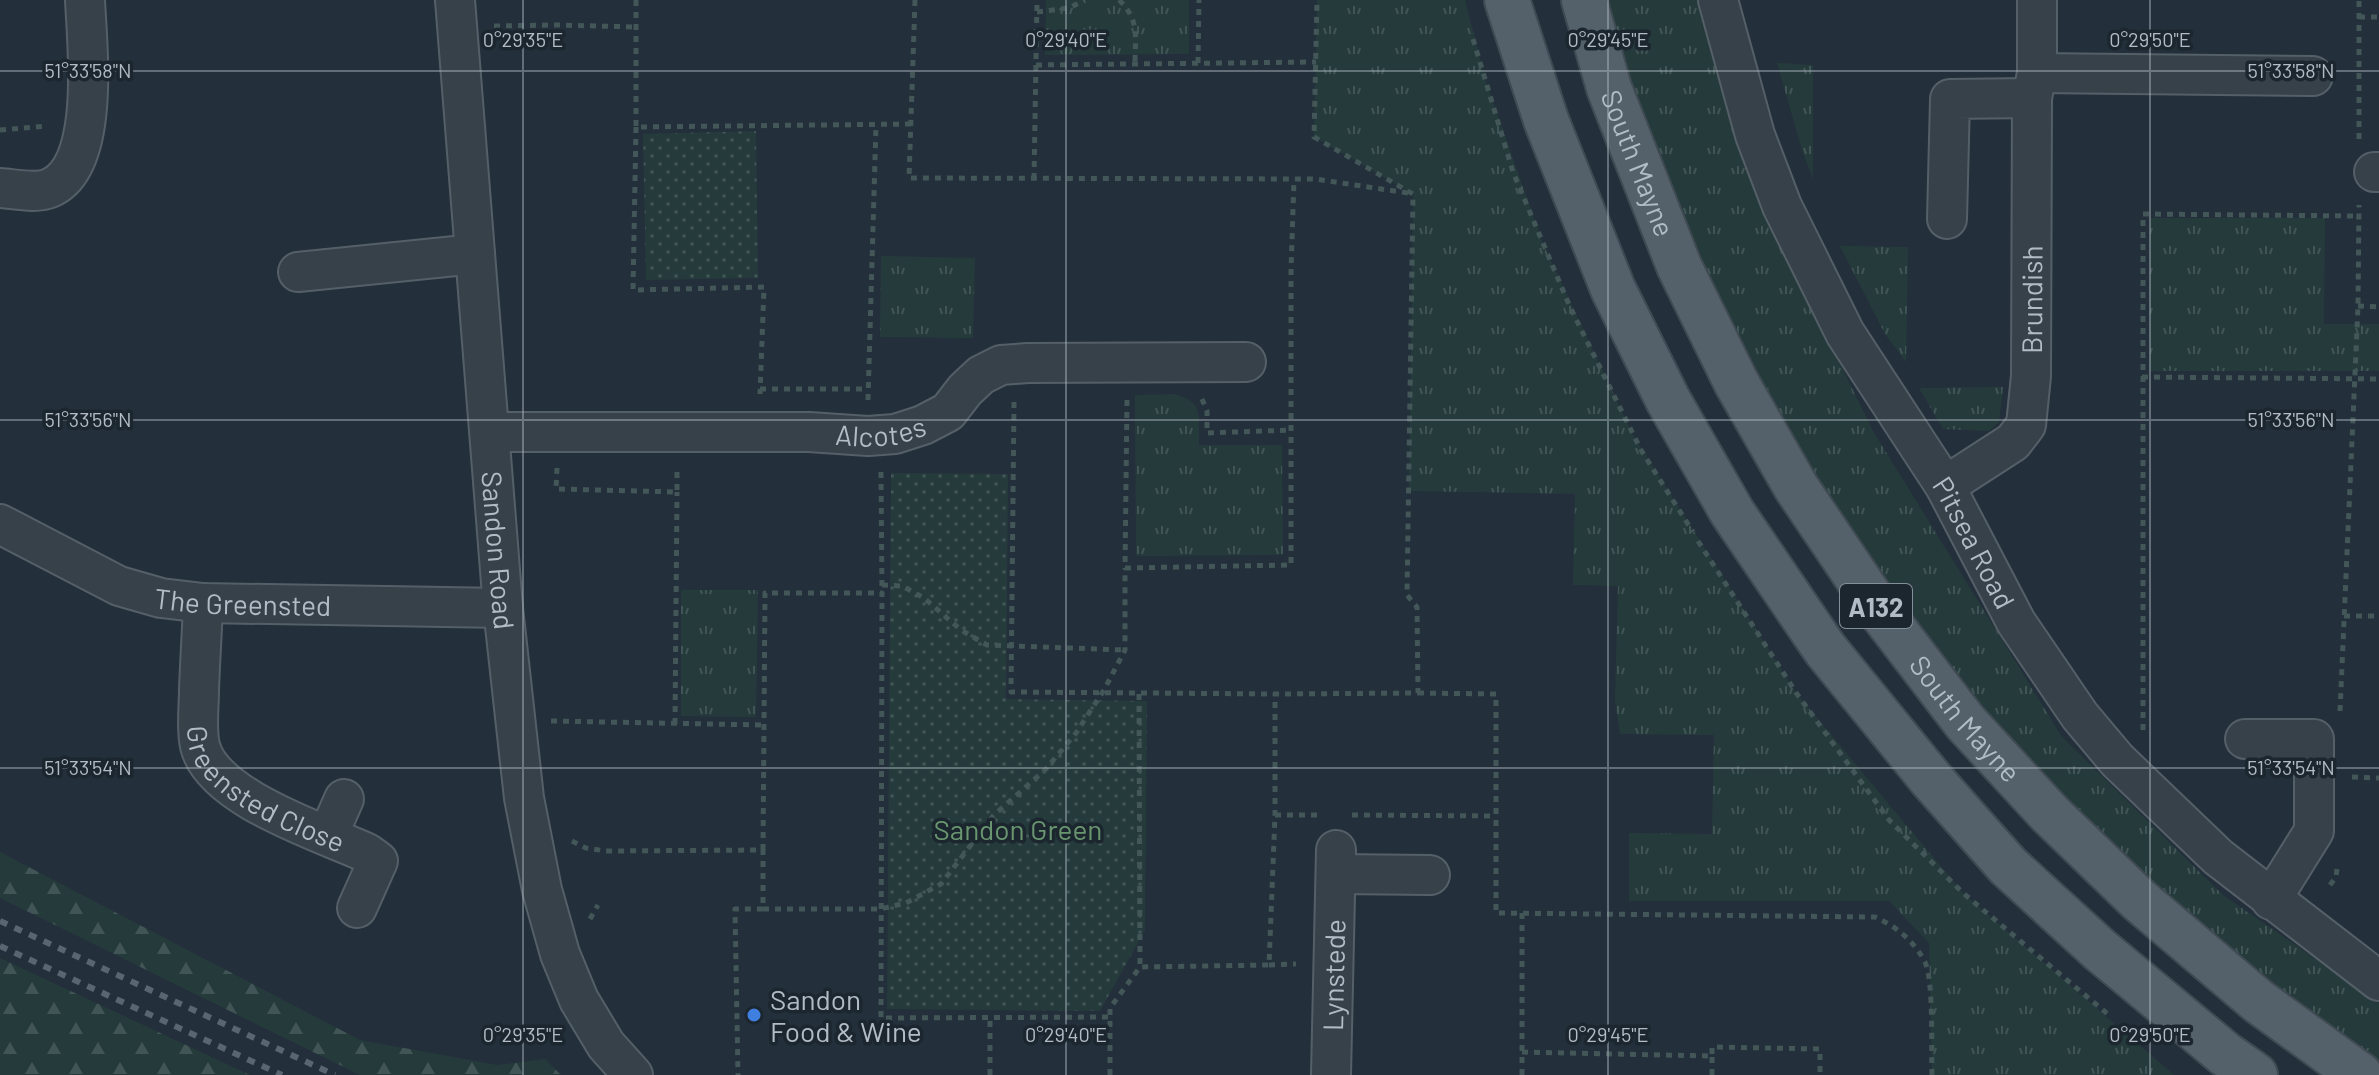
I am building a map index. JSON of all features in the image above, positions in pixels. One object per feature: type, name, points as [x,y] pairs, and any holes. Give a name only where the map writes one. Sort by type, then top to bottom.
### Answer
[{"type":"main road","name":"A132","points":[[1507,0],[1546,120],[1613,289],[1668,400],[1732,512],[1825,649],[1931,779],[2008,866],[2100,950],[2225,1054],[2255,1075]]},
{"type":"main road","name":"South Mayne","points":[[1584,0],[1609,88],[1679,266],[1736,382],[1796,487],[1877,607],[1965,722],[2105,868],[2258,1001],[2360,1075]]},
{"type":"street","points":[[0,188],[48,189],[73,169],[87,120],[89,97],[85,0]]},
{"type":"street","name":"Sandon Road","points":[[455,0],[503,608],[524,798],[560,954],[579,1000],[606,1045],[633,1075]]},
{"type":"street","name":"Pitsea Road","points":[[1718,0],[1755,135],[1782,206],[1845,333],[1945,486],[2016,622],[2080,716],[2117,760],[2218,857],[2379,981]]},
{"type":"street","name":"Brundish","points":[[1945,486],[2013,442],[2026,425],[2031,376],[2037,0]]},
{"type":"street","points":[[1947,219],[1950,99],[2035,86],[2313,76]]},
{"type":"street","points":[[298,272],[475,254]]},
{"type":"street","name":"Alcotes","points":[[491,432],[809,432],[874,449],[895,434],[948,412],[981,375],[1001,365],[1246,362]]},
{"type":"street","name":"The Greensted","points":[[0,524],[119,586],[161,598],[203,603],[503,608]]},
{"type":"street","name":"Greensted Close","points":[[203,603],[198,721],[200,746],[207,764],[245,798],[367,853],[378,861],[357,908]]},
{"type":"street","points":[[2245,739],[2314,739],[2314,831],[2271,900]]},
{"type":"street","points":[[328,835],[344,799]]},
{"type":"street","points":[[1337,846],[1430,875]]},
{"type":"street","name":"Lynstede","points":[[1331,1075],[1337,846]]},
{"type":"path","points":[[636,0],[633,290],[764,287],[760,399]]},
{"type":"path","points":[[915,0],[909,178],[1315,179],[1413,194]]},
{"type":"path","points":[[1034,179],[1037,0]]},
{"type":"path","points":[[1037,12],[1069,8],[1085,0]]},
{"type":"path","points":[[1119,0],[1130,10],[1135,24],[1135,63]]},
{"type":"path","points":[[1198,63],[1199,0]]},
{"type":"path","points":[[1317,0],[1314,137],[1413,194]]},
{"type":"path","points":[[2339,716],[2358,306],[2359,216],[2368,171],[2359,0]]},
{"type":"path","points":[[2359,17],[2379,17]]},
{"type":"path","points":[[483,26],[636,27]]},
{"type":"path","points":[[1036,65],[1316,62]]},
{"type":"path","points":[[636,127],[911,124]]},
{"type":"path","points":[[876,125],[868,389],[882,585],[881,1018],[1110,1017]]},
{"type":"path","points":[[1125,568],[1291,565],[1294,179]]},
{"type":"path","points":[[1413,194],[1407,595],[1417,607],[1418,693]]},
{"type":"path","points":[[2143,731],[2143,214],[2359,216]]},
{"type":"path","points":[[2358,306],[2379,307]]},
{"type":"path","points":[[2142,377],[2379,379]]},
{"type":"path","points":[[1014,387],[1011,692],[1496,694],[1496,913],[1875,917],[1896,926],[1926,964],[1930,984],[1932,1075]]},
{"type":"path","points":[[738,1075],[735,909],[880,909],[906,903],[941,884],[993,816],[1046,769],[1076,733],[1102,693],[1125,650],[1127,387]]},
{"type":"path","points":[[760,389],[868,389]]},
{"type":"path","points":[[1201,397],[1207,411],[1207,433],[1292,430]]},
{"type":"path","points":[[675,724],[677,460]]},
{"type":"path","points":[[557,462],[556,489],[677,492]]},
{"type":"path","points":[[882,585],[902,586],[924,598],[961,630],[987,645],[1125,650]]},
{"type":"path","points":[[763,909],[765,593],[882,593]]},
{"type":"path","points":[[2344,616],[2379,616]]},
{"type":"path","points":[[1110,1075],[1110,1008],[1140,967],[1139,694]]},
{"type":"path","points":[[1140,967],[1269,965],[1275,815],[1275,694]]},
{"type":"path","points":[[542,721],[764,725]]},
{"type":"path","points":[[2338,777],[2379,778]]},
{"type":"path","points":[[1275,815],[1322,815]]},
{"type":"path","points":[[1337,846],[1496,816]]},
{"type":"path","points":[[586,848],[606,851],[763,850]]},
{"type":"path","points":[[2330,885],[2336,877],[2337,866]]},
{"type":"path","points":[[1522,913],[1522,1075]]},
{"type":"path","points":[[990,1018],[990,1075]]},
{"type":"path","points":[[1712,1075],[1712,1047],[1820,1049],[1820,1075]]},
{"type":"path","points":[[1522,1052],[1712,1056]]},
{"type":"green space","points":[[1046,0],[1189,0],[1189,54],[1045,55]]},
{"type":"green space","points":[[1317,0],[1465,0],[1486,82],[1543,244],[1633,435],[1797,694],[1963,893],[2174,1075],[1932,1075],[1929,943],[1889,901],[1629,901],[1629,833],[1712,834],[1714,735],[1620,734],[1615,701],[1618,586],[1573,585],[1575,494],[1409,491],[1413,194],[1314,137]]},
{"type":"green space","points":[[1606,0],[1698,0],[1733,126],[1771,223],[1873,431],[2062,737],[2223,895],[2379,1003],[2379,1063],[2291,1004],[2146,888],[2001,736],[1834,518],[1700,269],[1622,58]]},
{"type":"green space","points":[[1777,63],[1813,65],[1813,179],[1802,150]]},
{"type":"green space","points":[[756,131],[758,278],[646,280],[643,134]]},
{"type":"green space","points":[[2150,218],[2325,218],[2324,324],[2379,324],[2379,371],[2150,371]]},
{"type":"green space","points":[[1840,246],[1908,247],[1906,362],[1885,334]]},
{"type":"green space","points":[[881,256],[975,258],[973,338],[880,337]]},
{"type":"green space","points":[[2003,387],[1999,422],[1989,431],[1943,429],[1919,388]]},
{"type":"green space","points":[[1175,394],[1196,407],[1199,445],[1282,445],[1283,555],[1136,556],[1135,395]]},
{"type":"green space","name":"Sandon Green","points":[[891,473],[1008,474],[1006,699],[1147,701],[1145,930],[1100,1011],[887,1009]]},
{"type":"green space","points":[[681,590],[758,590],[756,717],[681,716]]},
{"type":"green space","points":[[0,852],[360,1040],[497,1065],[545,1059],[561,1075],[360,1075],[0,898]]},
{"type":"green space","points":[[0,958],[250,1075],[0,1075]]},
{"type":"railway","points":[[0,921],[335,1075]]},
{"type":"railway","points":[[0,946],[282,1075]]},
{"type":"place","name":"Sandon Food & Wine","points":[[754,1015]]}]
